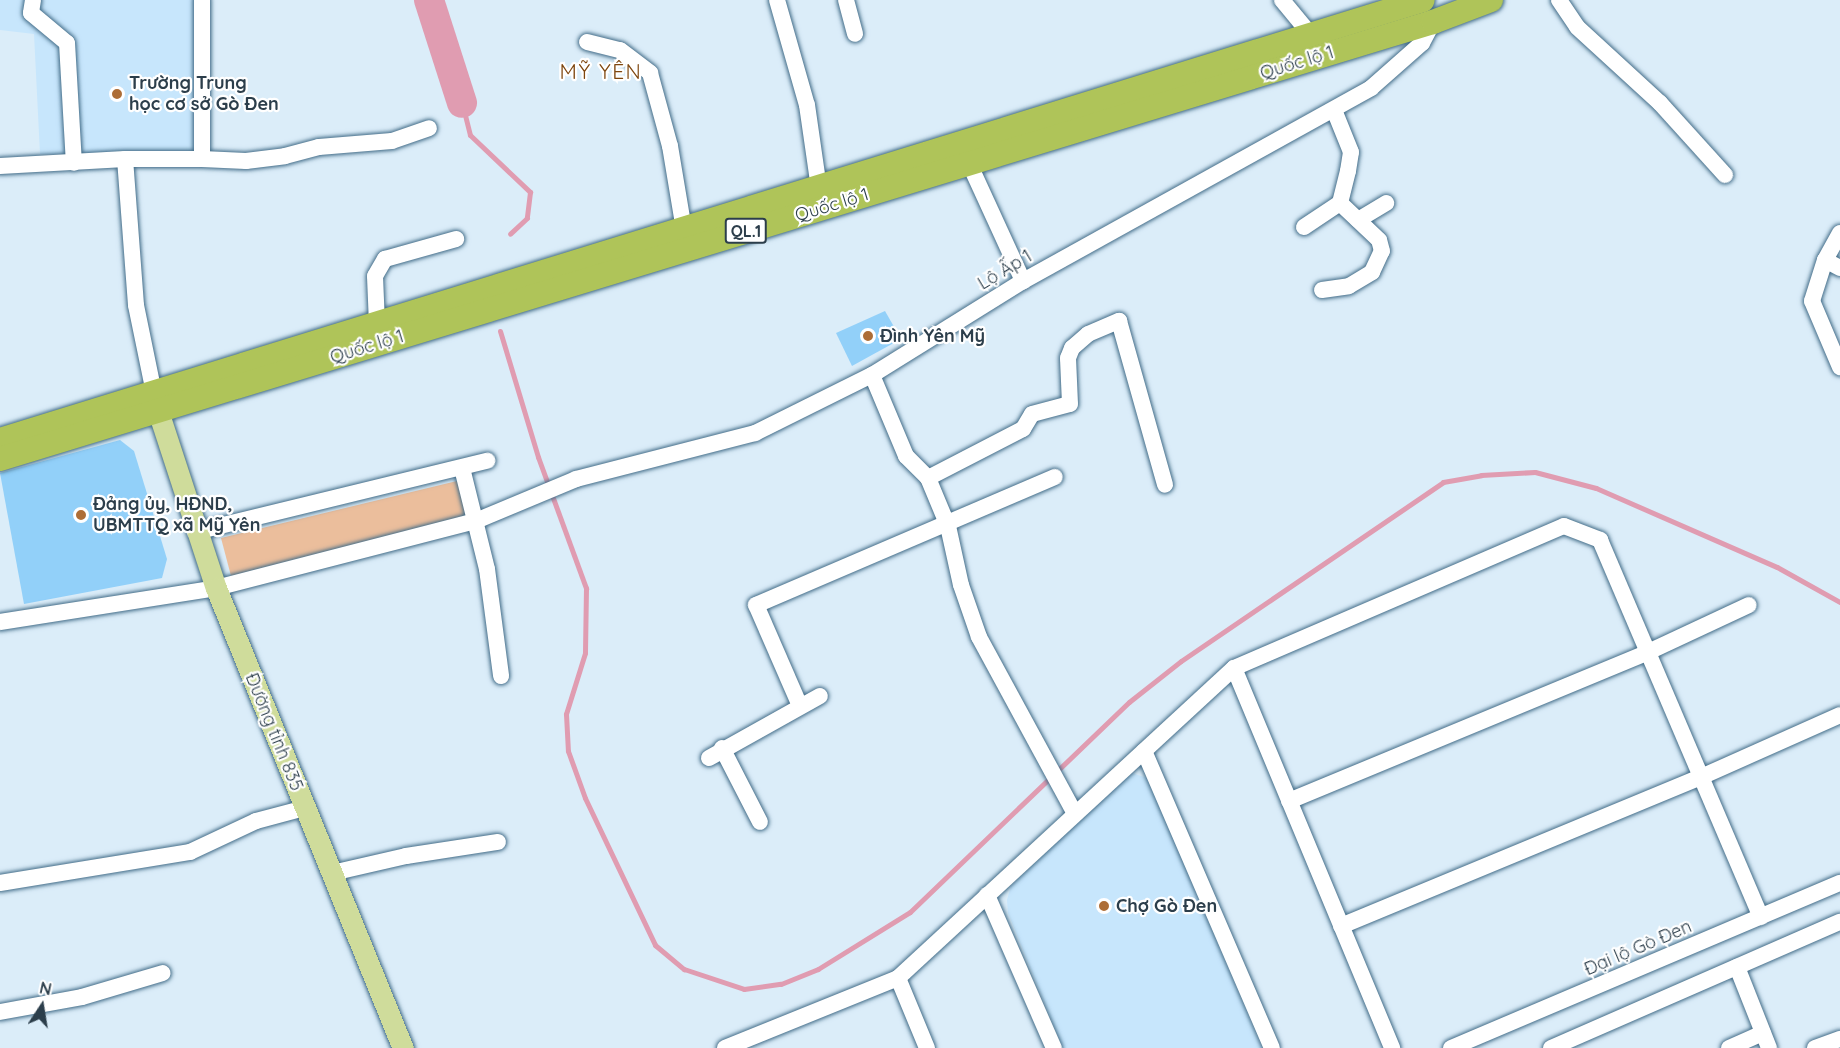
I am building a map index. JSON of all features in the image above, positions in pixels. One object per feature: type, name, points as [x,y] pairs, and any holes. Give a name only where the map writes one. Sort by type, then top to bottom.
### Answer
[{"type":"highway","name":"Quốc lộ 1","points":[[0,459],[377,324],[1311,35],[1369,8],[1423,0]]},
{"type":"highway","name":"Quốc lộ 1","points":[[0,440],[156,402],[969,163],[1433,22],[1491,0]]},
{"type":"main road","name":"Đường tỉnh 835","points":[[156,402],[195,532],[216,588],[403,1048]]},
{"type":"street","points":[[33,0],[31,13],[67,43],[74,163]]},
{"type":"street","points":[[202,0],[202,159]]},
{"type":"street","points":[[777,0],[807,105],[819,188]]},
{"type":"street","points":[[846,0],[855,34]]},
{"type":"street","points":[[1282,0],[1311,35]]},
{"type":"street","points":[[1560,0],[1577,27],[1660,103],[1725,175]]},
{"type":"street","name":"Lộ Ấp 1","points":[[0,622],[216,588],[478,520],[560,486],[755,433],[872,375],[1023,281],[1334,110],[1371,87],[1422,43],[1433,22]]},
{"type":"street","points":[[587,42],[620,51],[650,74],[670,146],[684,230]]},
{"type":"street","points":[[1304,227],[1340,203],[1351,152],[1334,110]]},
{"type":"street","points":[[0,166],[125,159],[246,161],[285,156],[320,147],[392,141],[429,128]]},
{"type":"street","points":[[125,159],[136,305],[156,402]]},
{"type":"street","points":[[969,163],[1023,281]]},
{"type":"street","points":[[1322,290],[1349,286],[1372,272],[1382,251],[1379,240],[1340,203]]},
{"type":"street","points":[[1358,220],[1386,203]]},
{"type":"street","points":[[1840,233],[1825,260],[1812,301],[1840,367]]},
{"type":"street","points":[[377,324],[375,276],[385,259],[456,239]]},
{"type":"street","points":[[1825,260],[1840,268]]},
{"type":"street","points":[[928,478],[1023,429],[1032,414],[1070,404],[1068,358],[1072,348],[1088,334],[1119,321],[1165,485]]},
{"type":"street","points":[[872,375],[906,456],[928,478],[948,526],[961,585],[980,637],[1075,814]]},
{"type":"street","points":[[195,532],[487,461]]},
{"type":"street","points":[[462,468],[478,520],[501,676]]},
{"type":"street","points":[[800,706],[756,605],[948,526],[1055,477]]},
{"type":"street","points":[[725,1048],[898,978],[1234,668],[1564,526],[1600,540],[1761,917]]},
{"type":"street","points":[[1289,801],[1648,652],[1749,604]]},
{"type":"street","points":[[1234,668],[1392,1048]]},
{"type":"street","points":[[760,822],[716,753],[820,696]]},
{"type":"street","points":[[1341,926],[1701,777],[1840,715]]},
{"type":"street","points":[[1144,751],[1272,1048]]},
{"type":"street","points":[[0,883],[190,852],[256,821],[305,808]]},
{"type":"street","points":[[332,873],[406,856],[498,842]]},
{"type":"street","name":"Đại lộ Gò Đen","points":[[1451,1048],[1840,883]]},
{"type":"street","points":[[987,895],[1054,1048]]},
{"type":"street","points":[[1551,1048],[1840,922]]},
{"type":"street","points":[[1729,1048],[1766,1041],[1737,967]]},
{"type":"street","points":[[0,1012],[82,997],[163,973]]},
{"type":"street","points":[[898,978],[927,1048]]},
{"type":"street","points":[[1815,1048],[1840,1039]]},
{"type":"shaded area","name":"Trường Trung học cơ sở Gò Đen","points":[[0,0],[195,0],[196,154],[40,154],[34,34],[0,30]]},
{"type":"shaded area","points":[[461,480],[473,514],[231,576],[221,538]]},
{"type":"shaded area","name":"Chợ Gò Đen","points":[[1129,772],[1147,778],[1262,1048],[1063,1048],[1008,913],[1007,900],[1011,886]]},
{"type":"building","name":"Đình Yên Mỹ","points":[[885,311],[901,339],[852,366],[836,333]]},
{"type":"building","name":"Đảng ủy, HĐND, UBMTTQ xã Mỹ Yên","points":[[120,440],[134,451],[167,559],[162,578],[24,604],[0,473]]},
{"type":"waterway","points":[[429,0],[462,103]]},
{"type":"waterway","points":[[462,103],[470,135],[530,192],[527,218],[510,234]]},
{"type":"waterway","points":[[500,331],[538,457],[586,588],[585,653],[566,714],[568,751],[585,798],[655,945],[684,969],[744,989],[781,984],[818,969],[910,912],[1129,702],[1181,661],[1443,482],[1481,475],[1535,472],[1596,488],[1777,567],[1840,602]]},
{"type":"place","name":"Trường Trung học cơ sở Gò Đen","points":[[117,94]]},
{"type":"place","name":"Đình Yên Mỹ","points":[[868,336]]},
{"type":"place","name":"Đảng ủy, HĐND, UBMTTQ xã Mỹ Yên","points":[[81,515]]},
{"type":"place","name":"Chợ Gò Đen","points":[[1104,906]]},
{"type":"district","name":"MỸ YÊN","points":[[601,71]]}]
